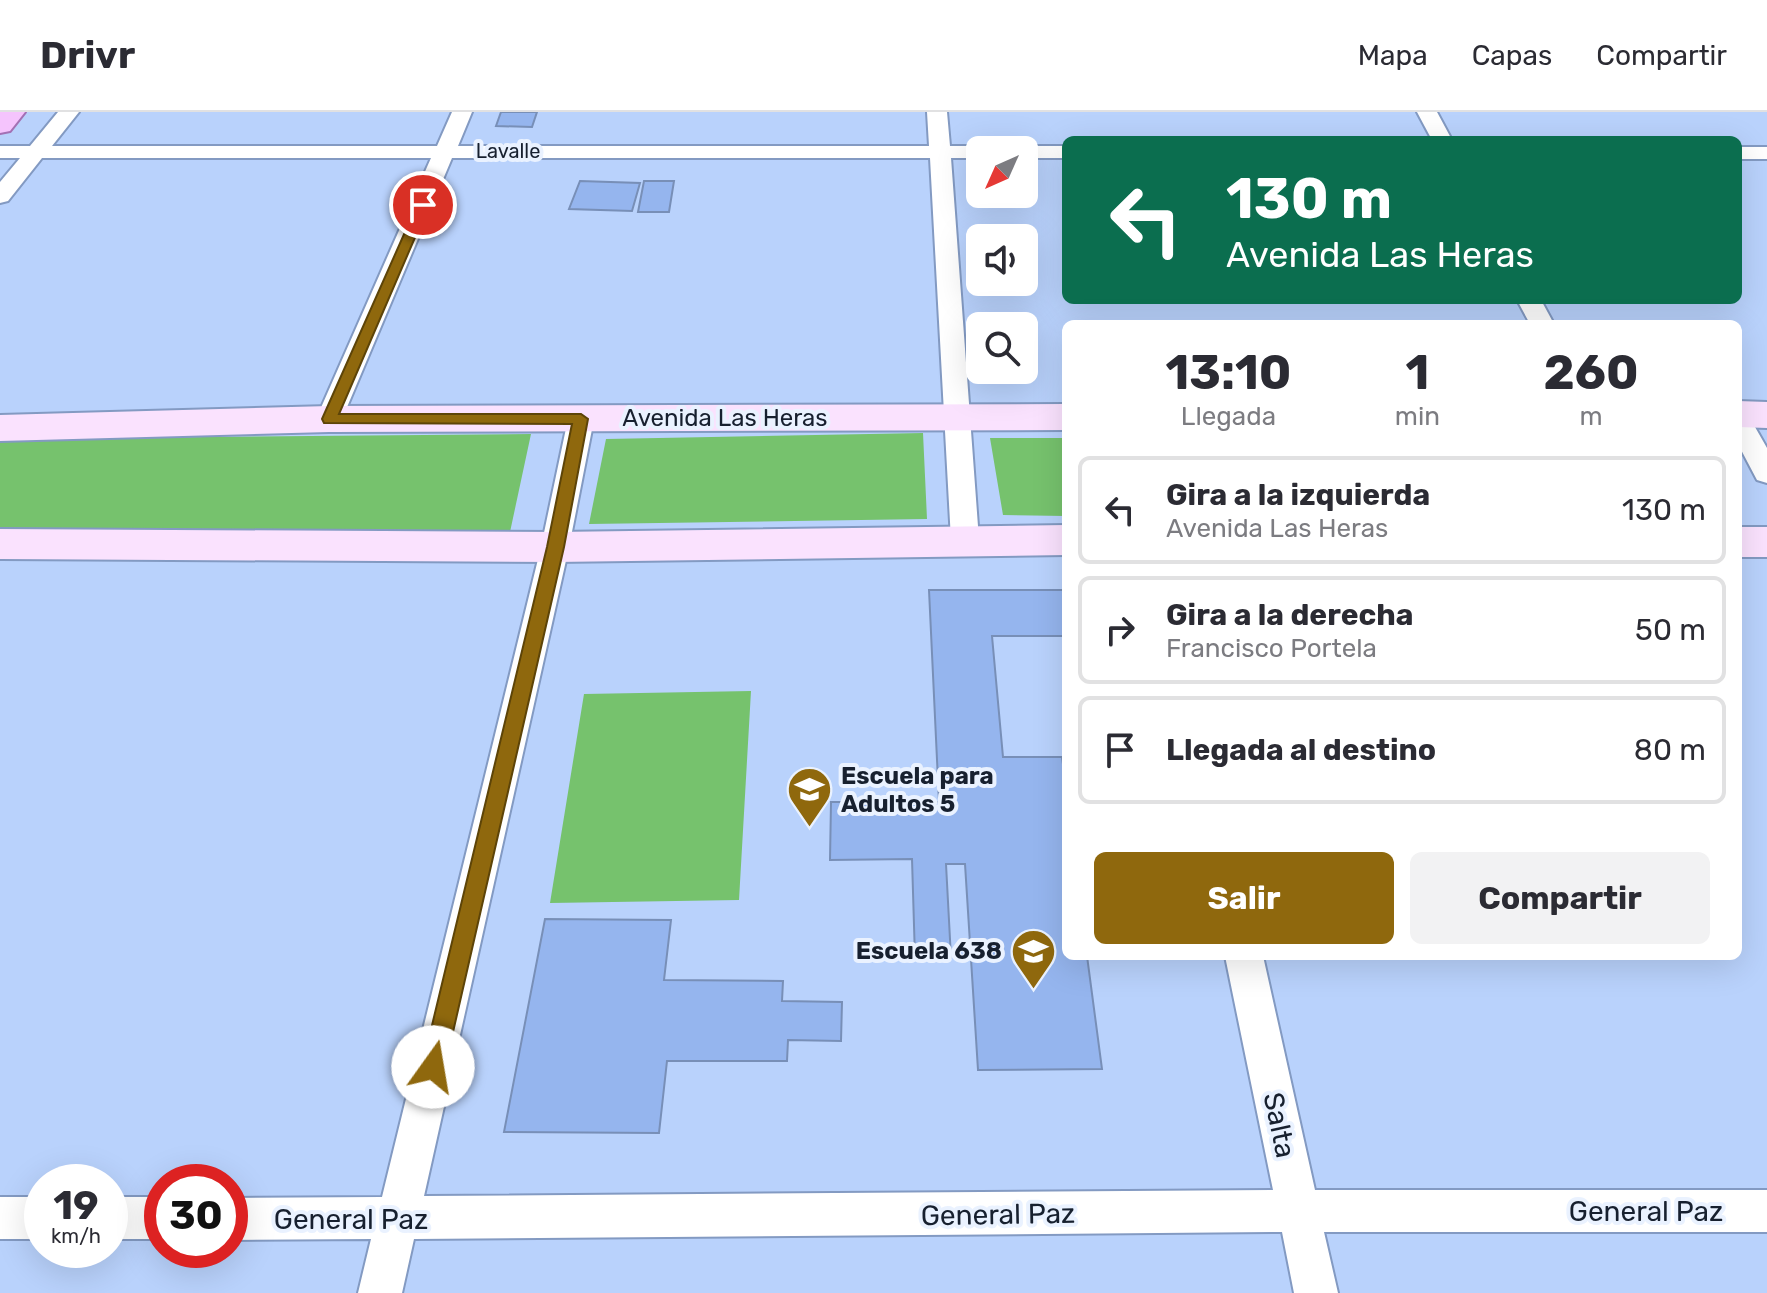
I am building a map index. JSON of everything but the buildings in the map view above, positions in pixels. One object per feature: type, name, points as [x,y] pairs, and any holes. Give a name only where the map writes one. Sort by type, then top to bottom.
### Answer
[{"type":"main road","points":[[0,125],[11,112]]},
{"type":"main road","points":[[1742,417],[1767,415]]},
{"type":"main road","name":"Avenida Las Heras","points":[[0,428],[329,419],[1062,417]]},
{"type":"main road","points":[[0,544],[555,547],[1062,540]]},
{"type":"main road","points":[[1742,542],[1767,542]]},
{"type":"street","points":[[0,196],[69,112]]},
{"type":"street","points":[[329,419],[462,112]]},
{"type":"street","points":[[937,112],[965,540]]},
{"type":"street","points":[[1427,112],[1440,136]]},
{"type":"street","name":"Lavalle","points":[[0,152],[966,152]]},
{"type":"street","points":[[1038,152],[1062,152]]},
{"type":"street","points":[[1742,153],[1767,153]]},
{"type":"street","points":[[380,1293],[555,547],[581,419]]},
{"type":"street","points":[[1742,425],[1767,473]]},
{"type":"street","name":"Salta","points":[[1245,960],[1316,1293]]},
{"type":"street","name":"General Paz","points":[[248,1219],[1298,1211],[1767,1211]]},
{"type":"street","points":[[0,1218],[24,1218]]},
{"type":"green space","points":[[923,433],[927,519],[589,524],[606,439]]},
{"type":"green space","points":[[531,434],[510,532],[0,529],[0,439]]},
{"type":"green space","points":[[990,438],[1062,438],[1062,516],[1003,515]]},
{"type":"green space","points":[[751,691],[739,900],[550,903],[584,694]]},
{"type":"place","name":"Escuela para Adultos 5","points":[[810,829]]},
{"type":"place","name":"Escuela 638","points":[[1033,990]]},
{"type":"route","points":[[423,205],[329,419],[581,419],[555,547],[433,1067]]}]
